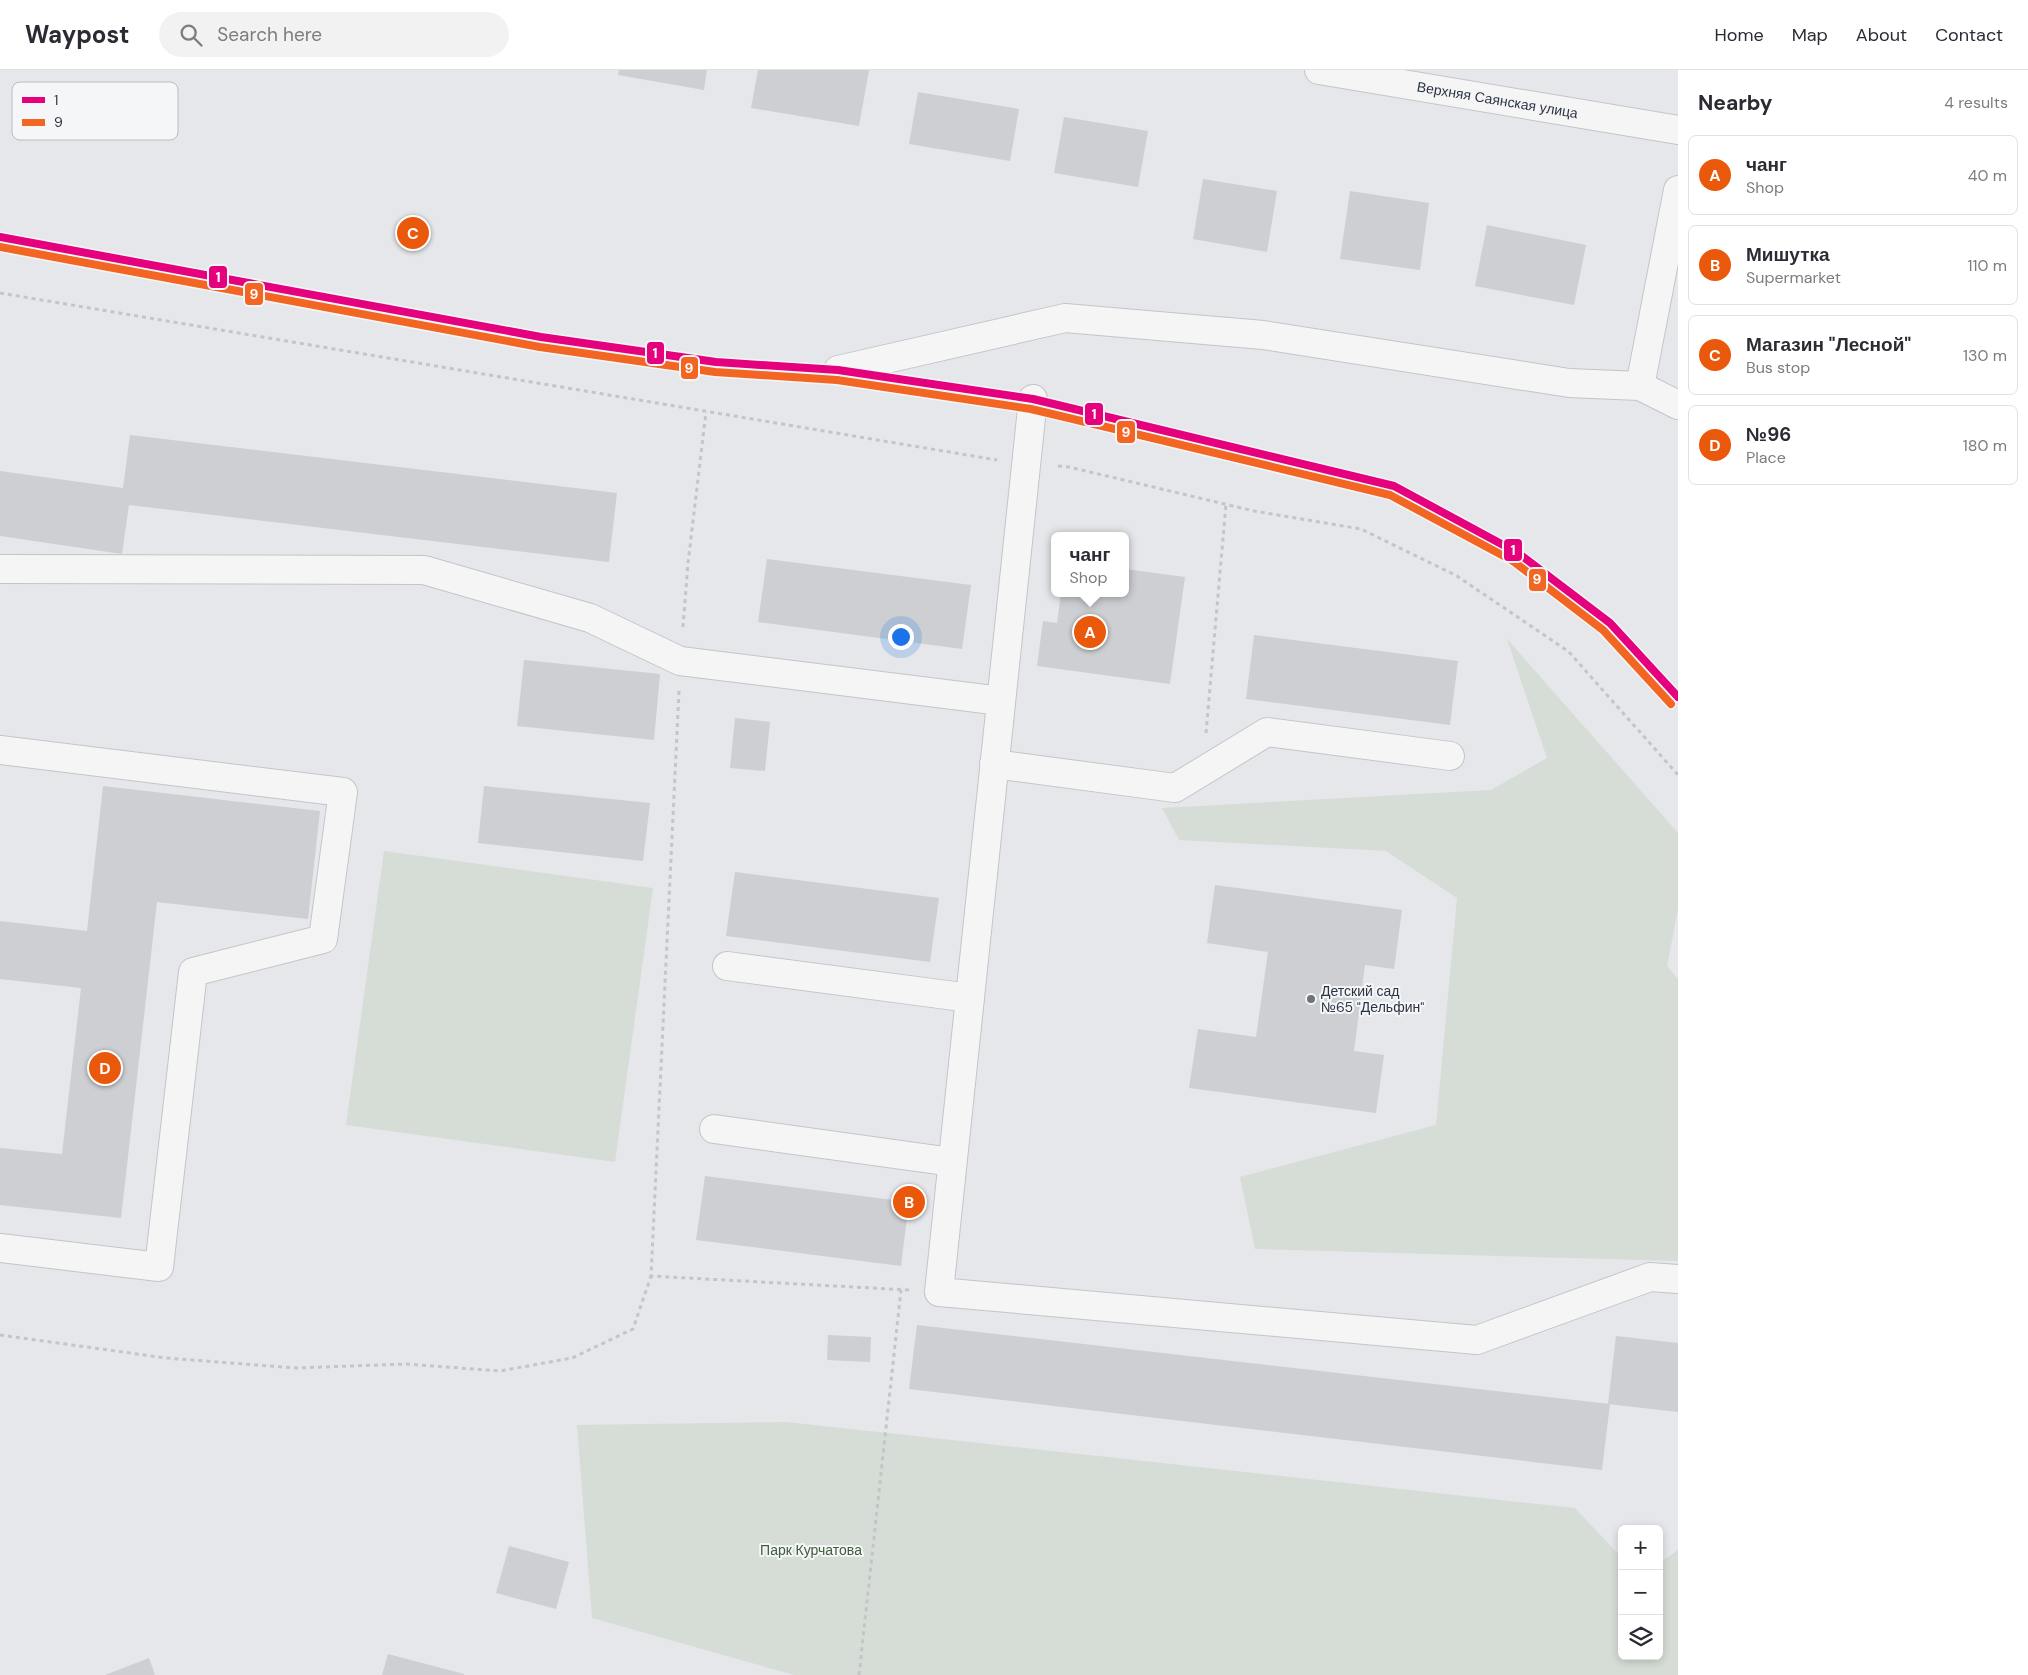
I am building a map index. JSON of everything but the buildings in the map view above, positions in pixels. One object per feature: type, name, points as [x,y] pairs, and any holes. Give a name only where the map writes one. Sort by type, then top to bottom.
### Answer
[{"type":"street","name":"Верхняя Саянская улица","points":[[1318,70],[1678,130]]},
{"type":"street","points":[[1640,386],[1678,190]]},
{"type":"street","points":[[838,370],[1065,318],[1263,335],[1569,383],[1640,386],[1678,406]]},
{"type":"street","points":[[1033,400],[939,1292],[1477,1340],[1650,1277],[1678,1279]]},
{"type":"street","points":[[0,569],[424,570],[590,618],[680,661],[1001,701]]},
{"type":"street","points":[[994,764],[1175,788],[1267,732],[1450,756]]},
{"type":"street","points":[[0,750],[343,792],[323,939],[193,972],[159,1267],[0,1248]]},
{"type":"street","points":[[727,966],[970,998]]},
{"type":"street","points":[[714,1129],[952,1162]]},
{"type":"path","points":[[0,293],[995,460],[1069,468],[1254,511],[1361,529],[1457,576],[1569,652],[1678,775]]},
{"type":"path","points":[[0,1335],[166,1358],[296,1368],[406,1364],[500,1371],[572,1358],[633,1329],[651,1276],[680,661],[688,563],[706,412]]},
{"type":"path","points":[[1202,771],[1226,504]]},
{"type":"path","points":[[651,1276],[939,1292]]},
{"type":"path","points":[[859,1675],[900,1290]]},
{"type":"green space","points":[[1507,639],[1678,833],[1678,909],[1667,966],[1678,979],[1678,1261],[1255,1249],[1240,1177],[1436,1125],[1457,898],[1386,851],[1179,840],[1162,808],[1491,790],[1547,758]]},
{"type":"green space","points":[[384,851],[653,888],[615,1162],[346,1125]]},
{"type":"green space","name":"Парк Курчатова","points":[[786,1422],[1575,1508],[1618,1554],[1618,1660],[1663,1660],[1663,1560],[1678,1550],[1678,1675],[794,1675],[592,1618],[577,1425]]},
{"type":"transit line","name":"1","points":[[0,237],[541,337],[716,362],[838,370],[1033,399],[1394,486],[1518,553],[1610,623],[1678,697]]},
{"type":"transit line","name":"9","points":[[0,247],[540,347],[715,372],[837,380],[1031,409],[1390,495],[1513,561],[1603,630],[1671,704]]},
{"type":"place","name":"Магазин \"Лесной\"","points":[[413,233]]},
{"type":"place","name":"чанг","points":[[1090,632]]},
{"type":"place","name":"Детский сад №65 \"Дельфин\"","points":[[1311,999]]},
{"type":"place","name":"№96","points":[[105,1068]]},
{"type":"place","name":"Мишутка","points":[[909,1202]]}]
